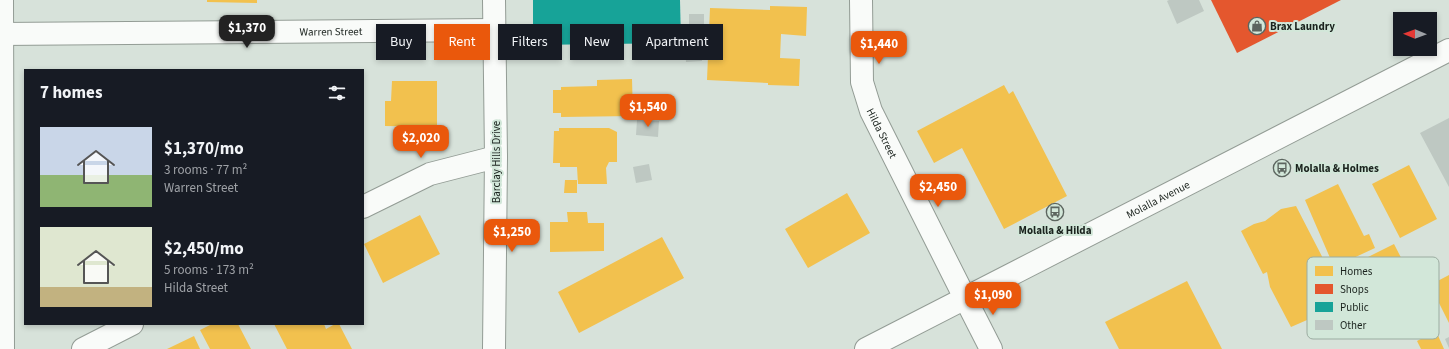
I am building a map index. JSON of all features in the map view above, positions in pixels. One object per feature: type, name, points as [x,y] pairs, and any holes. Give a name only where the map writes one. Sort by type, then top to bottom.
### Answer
[{"type":"street","points":[[2,0],[3,349]]},
{"type":"street","name":"Barclay Hills Drive","points":[[494,0],[496,157],[494,349]]},
{"type":"street","name":"Hilda Street","points":[[862,0],[862,82],[869,105],[881,134],[991,349]]},
{"type":"street","name":"Warren Street","points":[[1,34],[494,30]]},
{"type":"street","name":"Molalla Avenue","points":[[866,349],[1449,50]]},
{"type":"street","points":[[364,207],[430,174],[496,157]]},
{"type":"street","points":[[83,349],[130,325]]},
{"type":"building: Homes","points":[[207,0],[257,0],[257,3],[207,2]]},
{"type":"building: Homes","points":[[770,6],[807,7],[806,36],[781,34],[780,58],[800,59],[799,86],[707,80],[708,60],[723,60],[723,24],[709,24],[710,8],[770,10]]},
{"type":"building: Homes","points":[[632,79],[633,116],[561,117],[561,113],[553,113],[553,90],[561,90],[561,87],[597,86],[597,80]]},
{"type":"building: Homes","points":[[392,81],[437,81],[437,127],[385,126],[385,101],[391,101]]},
{"type":"building: Homes","points":[[1004,85],[1009,94],[1013,91],[1067,196],[1004,229],[962,148],[934,163],[917,131]]},
{"type":"building: Homes","points":[[559,128],[609,128],[617,132],[617,162],[609,162],[606,168],[607,184],[578,184],[577,167],[560,167],[560,163],[553,163],[554,131],[559,131]]},
{"type":"building: Homes","points":[[1409,165],[1437,219],[1400,238],[1372,184]]},
{"type":"building: Homes","points":[[565,180],[577,180],[577,193],[564,193]]},
{"type":"building: Homes","points":[[1338,184],[1364,236],[1369,234],[1375,248],[1356,257],[1330,257],[1305,200]]},
{"type":"building: Homes","points":[[847,193],[870,233],[808,268],[785,229]]},
{"type":"building: Homes","points":[[1296,206],[1322,257],[1307,257],[1307,320],[1291,327],[1270,287],[1267,272],[1263,274],[1241,231],[1254,224],[1265,221],[1281,209]]},
{"type":"building: Homes","points":[[567,212],[587,212],[588,223],[604,223],[604,251],[550,252],[550,222],[568,222]]},
{"type":"building: Homes","points":[[420,215],[440,254],[383,283],[364,244]]},
{"type":"building: Homes","points":[[662,237],[684,278],[579,333],[558,292]]},
{"type":"building: Homes","points":[[1394,244],[1401,257],[1368,257]]},
{"type":"building: Homes","points":[[1449,275],[1449,323],[1439,303],[1439,280]]},
{"type":"building: Homes","points":[[1187,281],[1222,349],[1119,349],[1105,322]]},
{"type":"building: Homes","points":[[210,325],[239,325],[251,349],[210,349],[200,330]]},
{"type":"building: Homes","points":[[275,325],[324,325],[326,329],[333,325],[340,325],[352,349],[287,349]]},
{"type":"building: Homes","points":[[194,336],[200,349],[167,349]]},
{"type":"building: Homes","points":[[1439,338],[1444,349],[1421,349],[1417,341],[1421,339],[1439,339]]},
{"type":"building: Shops","name":"Brax Laundry","points":[[1211,0],[1341,0],[1237,53]]},
{"type":"building: Public","points":[[533,0],[680,0],[681,24],[632,24],[632,44],[624,44],[624,24],[570,24],[570,44],[562,45],[562,24],[533,24]]},
{"type":"building: Other","points":[[1199,0],[1204,11],[1177,24],[1167,1]]},
{"type":"building: Other","points":[[689,14],[704,14],[704,24],[689,24]]},
{"type":"building: Other","points":[[686,60],[702,60],[702,61],[686,62]]},
{"type":"building: Other","points":[[1449,118],[1449,187],[1420,133]]},
{"type":"building: Other","points":[[637,120],[659,121],[658,137],[636,135]]},
{"type":"building: Other","points":[[649,164],[652,180],[636,183],[633,167]]},
{"type":"building: Other","points":[[1449,337],[1449,348],[1445,339]]},
{"type":"place","name":"Brax Laundry","points":[[1257,26]]},
{"type":"place","name":"Molalla & Holmes","points":[[1282,168]]},
{"type":"place","name":"Molalla & Hilda","points":[[1055,212]]}]
